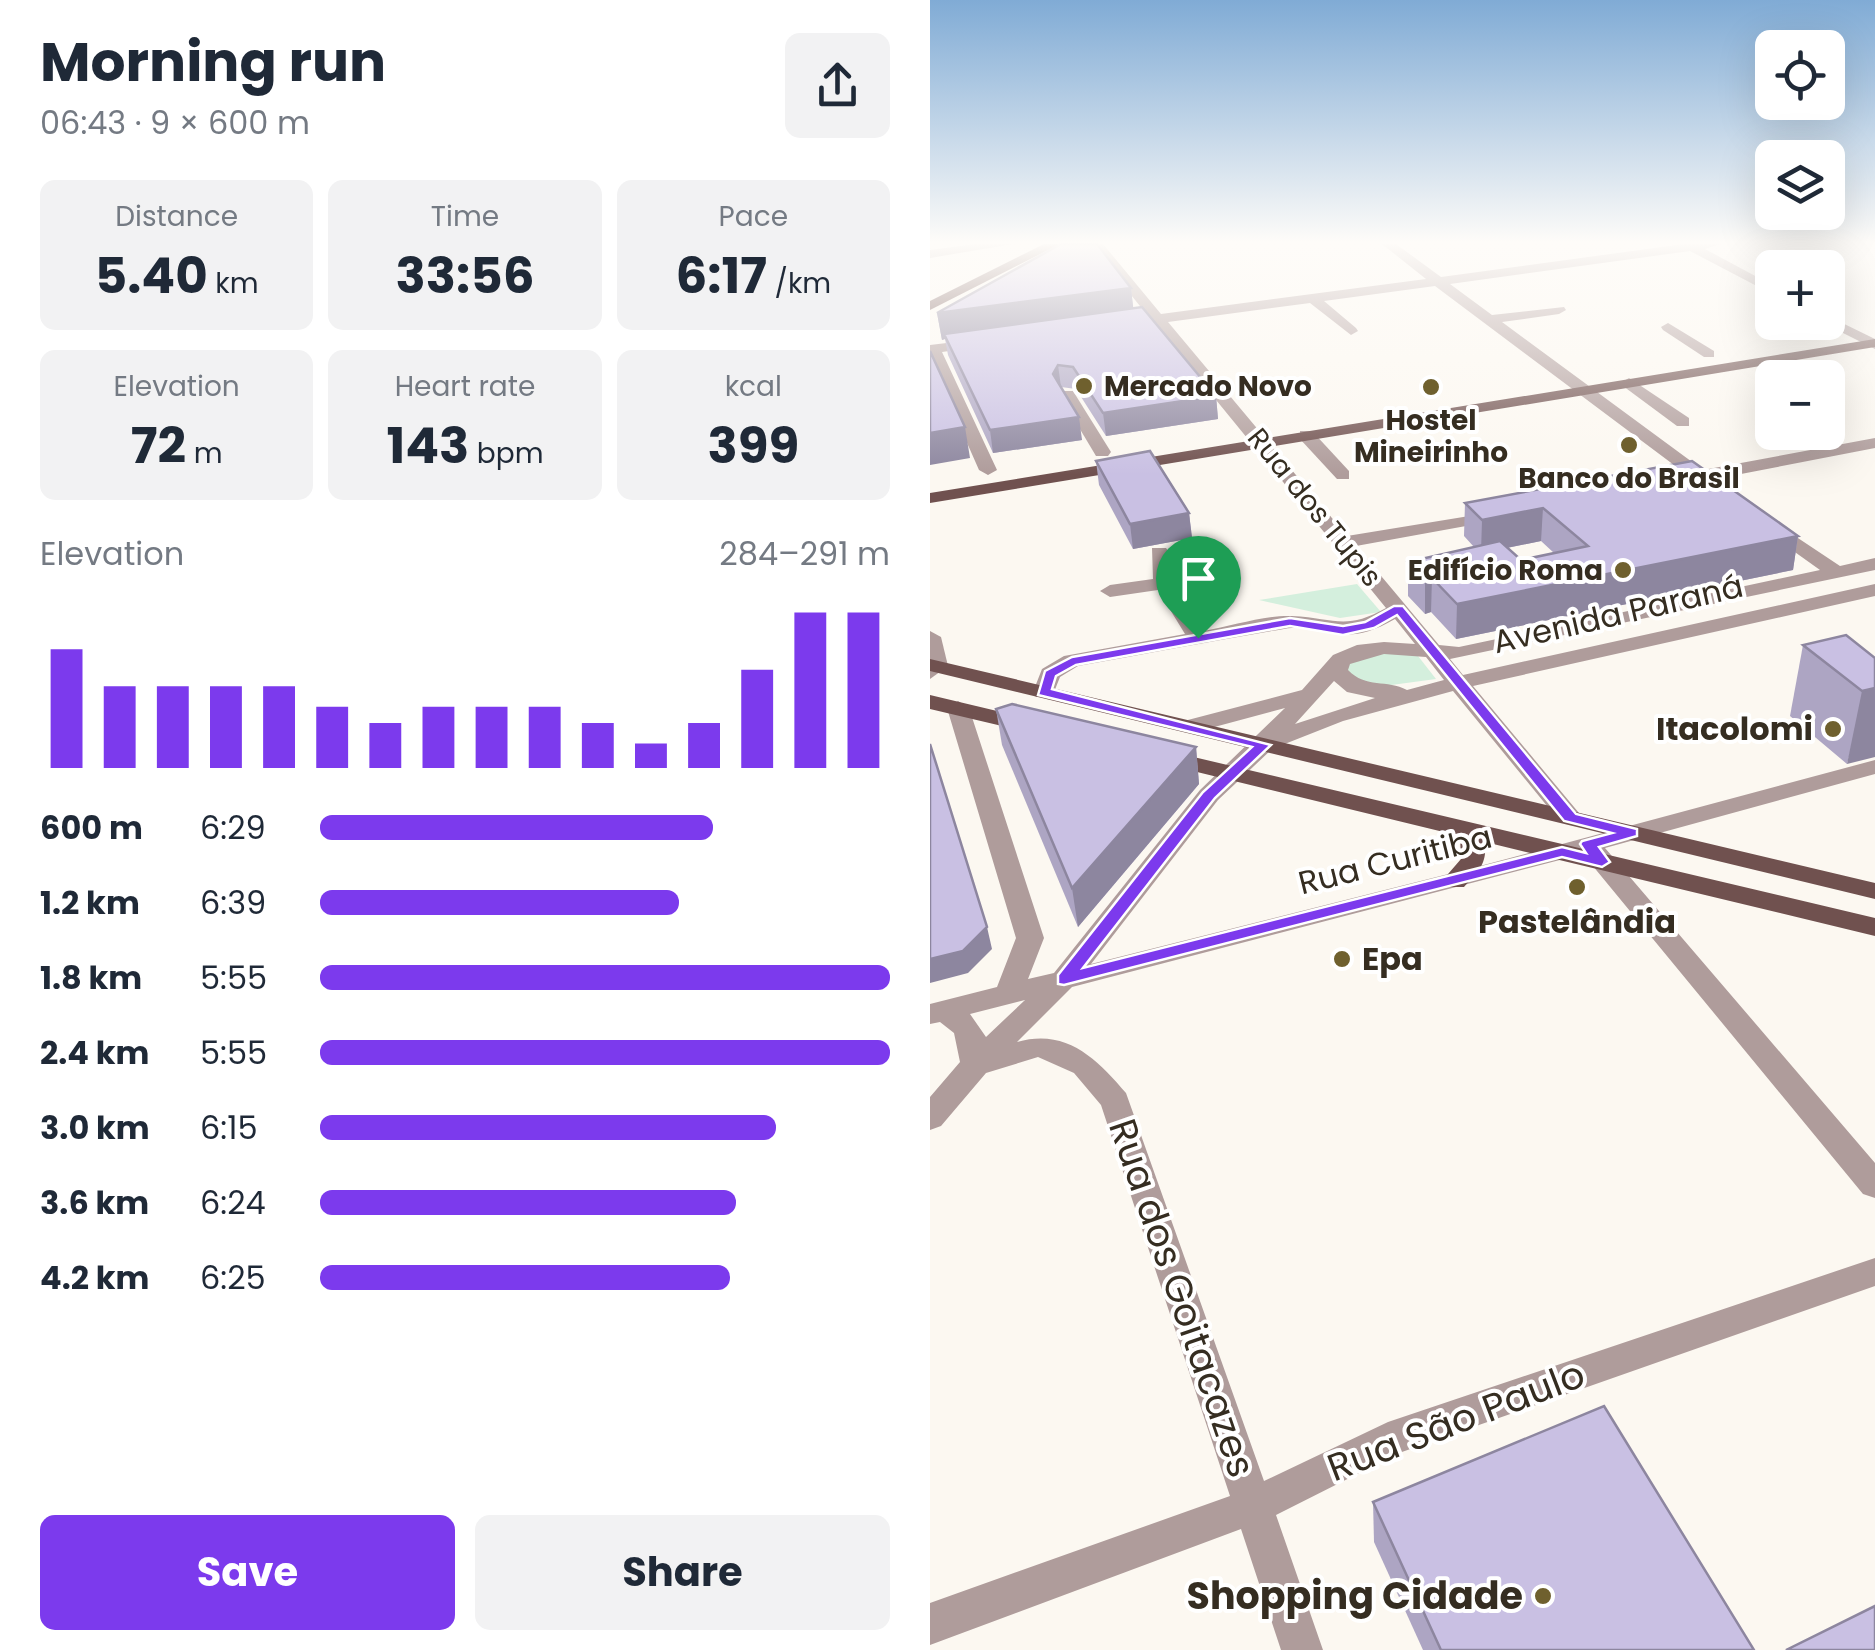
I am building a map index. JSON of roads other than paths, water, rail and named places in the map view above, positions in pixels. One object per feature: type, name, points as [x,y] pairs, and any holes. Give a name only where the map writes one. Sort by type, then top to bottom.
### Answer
[{"type":"main road","points":[[930,498],[1569,377],[1849,332]]},
{"type":"main road","points":[[930,480],[1102,452],[1257,435],[1306,435],[1874,340]]},
{"type":"main road","points":[[932,668],[1192,726],[1875,891]]},
{"type":"main road","points":[[930,702],[1048,730]]},
{"type":"main road","points":[[1139,752],[1584,853],[1875,927]]},
{"type":"main road","points":[[1455,881],[1474,860],[1472,830]]},
{"type":"street","points":[[1103,326],[1144,321]]},
{"type":"street","name":"Rua dos Tupis","points":[[1162,321],[1570,818]]},
{"type":"street","points":[[1339,321],[1351,331]]},
{"type":"street","points":[[1494,321],[1586,390],[1690,478],[1729,497]]},
{"type":"street","points":[[1668,327],[1709,354]]},
{"type":"street","points":[[1845,330],[1874,340]]},
{"type":"street","points":[[988,470],[931,349],[989,342]]},
{"type":"street","points":[[1629,383],[1683,422]]},
{"type":"street","points":[[1067,394],[1102,452]]},
{"type":"street","points":[[1306,435],[1343,474]]},
{"type":"street","points":[[1690,478],[1875,443]]},
{"type":"street","points":[[1342,543],[1511,511]]},
{"type":"street","points":[[1758,518],[1836,572]]},
{"type":"street","points":[[1159,552],[1164,583],[1198,638]]},
{"type":"street","name":"Avenida Paraná","points":[[930,1118],[974,1065],[1113,932],[1233,774],[1341,660],[1384,648],[1459,654],[1875,564]]},
{"type":"street","points":[[1110,590],[1164,583]]},
{"type":"street","name":"Avenida Paraná","points":[[1263,745],[1335,716],[1461,682],[1871,595]]},
{"type":"street","points":[[1044,692],[1050,674],[1072,662],[1290,622],[1343,630],[1370,625],[1398,609]]},
{"type":"street","points":[[930,637],[932,668]]},
{"type":"street","points":[[1341,660],[1337,670],[1342,678],[1363,690],[1404,691],[1461,682]]},
{"type":"street","points":[[1192,726],[1307,695]]},
{"type":"street","points":[[958,708],[1030,938],[1009,992]]},
{"type":"street","name":"Rua Curitiba","points":[[936,1013],[1455,881],[1584,853],[1631,832],[1875,767]]},
{"type":"street","points":[[1584,853],[1875,1185]]},
{"type":"street","points":[[936,1013],[956,1017],[969,1028],[975,1046],[974,1065]]},
{"type":"street","name":"Rua dos Goitacazes","points":[[974,1065],[1040,1046],[1085,1065],[1116,1101],[1302,1650]]},
{"type":"street","name":"Rua São Paulo","points":[[930,1624],[1253,1506],[1388,1438],[1875,1272]]},
{"type":"place","name":"Mercado Novo","points":[[1084,386]]},
{"type":"place","name":"Hostel Mineirinho","points":[[1431,387]]},
{"type":"place","name":"Banco do Brasil","points":[[1629,445]]},
{"type":"place","name":"Edifício Roma","points":[[1623,570]]},
{"type":"place","name":"Itacolomi","points":[[1833,729]]},
{"type":"place","name":"Pastelândia","points":[[1577,887]]},
{"type":"place","name":"Epa","points":[[1342,959]]},
{"type":"place","name":"Shopping Cidade","points":[[1543,1596]]}]
